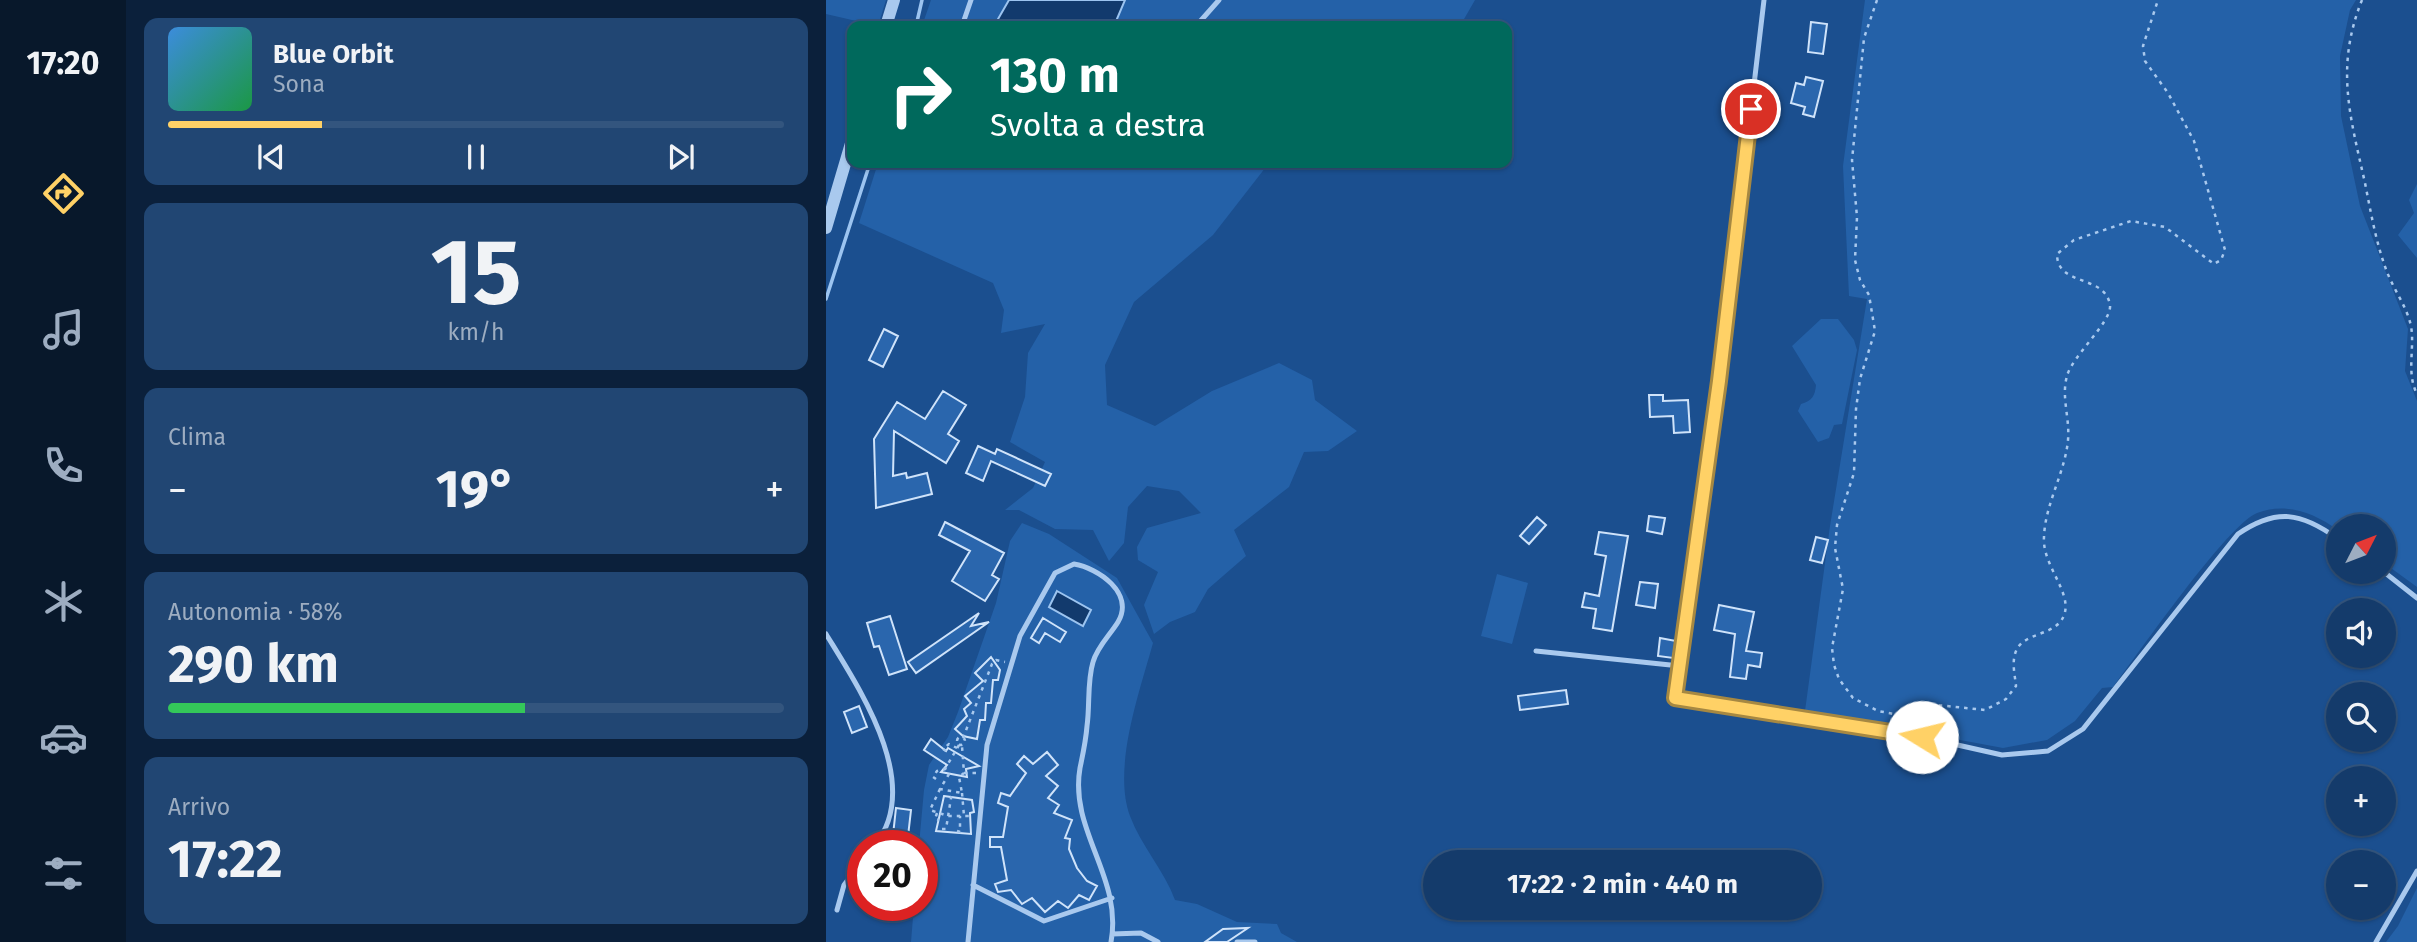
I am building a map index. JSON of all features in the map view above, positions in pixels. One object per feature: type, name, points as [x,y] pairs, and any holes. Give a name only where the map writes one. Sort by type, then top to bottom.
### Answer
[{"type":"street","points":[[888,21],[894,0]]},
{"type":"street","points":[[826,228],[847,157]]},
{"type":"lane","points":[[964,21],[971,0]]},
{"type":"lane","points":[[1200,21],[1219,0]]},
{"type":"lane","points":[[1764,0],[1719,381],[1675,698],[1922,737],[2002,755],[2048,751],[2083,729],[2238,534],[2257,521],[2283,515],[2301,518],[2326,532]]},
{"type":"lane","points":[[968,942],[987,745],[1020,636],[1055,573],[1060,568],[1083,566],[1103,576],[1121,598],[1120,619],[1093,662],[1087,727],[1077,787],[1079,805],[1112,898],[1111,942]]},
{"type":"lane","points":[[2396,581],[2417,598]]},
{"type":"lane","points":[[826,635],[875,717],[890,772],[890,802],[883,830]]},
{"type":"lane","points":[[1536,651],[1680,666]]},
{"type":"lane","points":[[2376,942],[2417,871]]},
{"type":"lane","points":[[837,909],[847,881]]},
{"type":"lane","points":[[973,885],[1044,921],[1112,898]]},
{"type":"lane","points":[[1112,934],[1141,933],[1158,942]]},
{"type":"lane","points":[[1237,942],[1255,942]]},
{"type":"path","points":[[1877,0],[1864,38],[1852,160],[1857,217],[1855,260],[1860,280],[1869,295],[1875,331],[1857,399],[1854,473],[1837,526],[1835,548],[1843,589],[1832,648],[1834,665],[1846,692],[1878,711],[1894,714],[1926,706],[1974,711],[1997,706],[2016,686],[2014,658],[2017,648],[2024,640],[2057,625],[2064,615],[2066,604],[2048,565],[2043,536],[2065,463],[2068,437],[2064,391],[2074,360],[2108,314],[2110,304],[2104,293],[2063,273],[2057,266],[2057,254],[2074,240],[2131,221],[2165,227],[2214,264],[2221,260],[2225,250],[2194,141],[2168,93],[2145,61],[2143,46],[2158,0]]},
{"type":"path","points":[[2362,0],[2349,43],[2346,94],[2374,231],[2387,272],[2410,323],[2413,340],[2411,379],[2417,394]]},
{"type":"path","points":[[957,831],[960,831],[965,802],[960,779],[963,765],[957,740],[964,733],[993,661],[998,659],[1012,664]]},
{"type":"path","points":[[964,733],[965,742]]},
{"type":"path","points":[[945,769],[959,746],[965,742],[987,745]]},
{"type":"path","points":[[946,751],[943,749],[949,744],[959,746]]},
{"type":"path","points":[[948,761],[954,763]]},
{"type":"path","points":[[963,765],[969,764]]},
{"type":"path","points":[[945,769],[949,776],[960,779]]},
{"type":"path","points":[[936,779],[933,777],[937,771],[945,769]]},
{"type":"path","points":[[962,772],[984,774]]},
{"type":"path","points":[[949,776],[930,810],[948,816],[980,816]]},
{"type":"path","points":[[940,789],[962,793]]},
{"type":"path","points":[[942,829],[946,830],[949,823],[948,809],[953,802],[952,792]]},
{"type":"path","points":[[936,797],[943,799]]},
{"type":"path","points":[[937,813],[935,819],[939,820]]},
{"type":"path","points":[[960,823],[965,823]]},
{"type":"shaded area","points":[[826,0],[886,0],[880,21],[856,21],[826,14]]},
{"type":"shaded area","points":[[931,0],[1475,0],[1463,21],[924,21]]},
{"type":"shaded area","points":[[1009,0],[1125,0],[1116,21],[997,21]]},
{"type":"shaded area","points":[[1865,0],[2356,0],[2350,10],[2340,56],[2341,116],[2360,206],[2408,329],[2405,371],[2417,401],[2417,587],[2396,572],[2396,514],[2326,514],[2326,523],[2300,511],[2268,510],[2257,513],[2243,523],[2225,541],[2183,592],[2113,687],[2102,688],[2075,721],[2047,740],[2003,748],[1805,711],[1830,526],[1867,299],[1849,296],[1843,166]]},
{"type":"shaded area","points":[[876,168],[1265,168],[1213,235],[1134,302],[1105,365],[1107,405],[1155,426],[1212,391],[1279,363],[1312,380],[1315,400],[1357,431],[1328,451],[1304,452],[1289,487],[1234,530],[1246,556],[1208,589],[1195,612],[1170,622],[1154,634],[1144,605],[1158,572],[1138,560],[1137,547],[1147,528],[1201,513],[1179,491],[1147,486],[1128,507],[1124,543],[1109,561],[1093,530],[1055,529],[1019,510],[1005,510],[1033,488],[1045,462],[1010,442],[1025,397],[1028,353],[1045,324],[1001,333],[1004,310],[993,283],[859,223]]},
{"type":"shaded area","points":[[2417,184],[2417,258],[2398,235],[2414,213],[2409,200]]},
{"type":"shaded area","points":[[1821,319],[1838,319],[1854,340],[1857,350],[1842,424],[1834,425],[1829,438],[1818,442],[1798,411],[1801,404],[1812,398],[1816,385],[1792,346]]},
{"type":"shaded area","points":[[1022,523],[1049,534],[1117,578],[1153,643],[1130,729],[1124,775],[1125,796],[1140,838],[1165,878],[1175,900],[1197,904],[1237,922],[1277,924],[1281,933],[1297,942],[911,942],[913,921],[938,921],[938,830],[920,830],[929,765],[948,737],[958,712],[996,603],[1010,541]]},
{"type":"shaded area","points":[[1497,574],[1528,583],[1512,644],[1481,636]]},
{"type":"shaded area","points":[[1057,591],[1091,610],[1083,626],[1049,607]]},
{"type":"shaded area","points":[[2417,888],[2417,942],[2386,942],[2398,926]]},
{"type":"building","points":[[1811,22],[1827,24],[1823,54],[1808,52]]},
{"type":"building","points":[[1806,77],[1823,81],[1814,117],[1803,114],[1805,107],[1791,103],[1796,83],[1804,85]]},
{"type":"building","points":[[884,329],[898,336],[883,367],[869,360]]},
{"type":"building","points":[[943,391],[966,405],[948,434],[959,441],[946,463],[894,431],[893,476],[906,473],[907,478],[927,473],[932,494],[876,508],[874,439],[897,402],[925,419]]},
{"type":"building","points":[[1649,395],[1663,395],[1663,401],[1688,400],[1690,432],[1674,433],[1673,416],[1650,417]]},
{"type":"building","points":[[978,446],[995,454],[997,449],[1051,474],[1045,486],[991,461],[983,481],[966,473]]},
{"type":"building","points":[[1649,516],[1665,518],[1662,534],[1647,531]]},
{"type":"building","points":[[1537,517],[1546,525],[1529,544],[1520,536]]},
{"type":"building","points":[[945,522],[1004,553],[992,575],[999,579],[985,601],[952,581],[970,551],[939,535]]},
{"type":"building","points":[[1599,532],[1628,536],[1612,631],[1593,628],[1596,609],[1582,607],[1585,593],[1599,596],[1606,556],[1595,554]]},
{"type":"building","points":[[1816,537],[1828,540],[1822,563],[1810,560]]},
{"type":"building","points":[[1640,582],[1658,584],[1655,608],[1636,605]]},
{"type":"building","points":[[1719,605],[1754,612],[1746,651],[1762,653],[1760,667],[1748,665],[1746,679],[1730,677],[1735,634],[1714,630]]},
{"type":"building","points":[[979,613],[971,626],[989,622],[916,673],[908,662]]},
{"type":"building","points":[[890,616],[907,669],[889,675],[879,646],[874,647],[867,623]]},
{"type":"building","points":[[1043,618],[1066,632],[1060,642],[1045,633],[1039,643],[1031,638]]},
{"type":"building","points":[[1660,638],[1676,641],[1673,658],[1658,656]]},
{"type":"building","points":[[991,657],[1000,670],[998,680],[993,680],[991,703],[986,703],[985,720],[980,720],[977,739],[963,736],[955,729],[967,716],[964,709],[971,703],[965,696],[983,681],[975,673]]},
{"type":"building","points":[[1566,690],[1568,704],[1520,710],[1518,696]]},
{"type":"building","points":[[859,706],[867,727],[852,733],[844,712]]},
{"type":"building","points":[[931,739],[946,751],[948,748],[979,766],[966,769],[967,777],[941,772],[947,765],[924,750]]},
{"type":"building","points":[[1047,752],[1058,765],[1046,776],[1058,786],[1048,798],[1059,805],[1054,813],[1072,820],[1065,838],[1070,839],[1069,849],[1077,868],[1087,881],[1097,886],[1089,900],[1079,895],[1068,908],[1058,901],[1045,912],[1032,898],[1022,904],[1011,890],[998,892],[995,884],[1007,880],[1001,847],[990,847],[990,837],[1003,837],[1008,807],[998,803],[1001,793],[1010,796],[1026,773],[1017,764],[1024,756],[1033,764]]},
{"type":"building","points":[[944,796],[972,800],[974,812],[970,813],[971,834],[936,830]]},
{"type":"building","points":[[896,808],[911,810],[909,830],[894,830]]},
{"type":"building","points":[[1248,928],[1227,942],[1205,942],[1223,929]]},
{"type":"waterway","points":[[917,21],[922,0]]},
{"type":"waterway","points":[[826,299],[868,168]]},
{"type":"route","points":[[1751,109],[1719,381],[1675,698],[1922,737]]}]
